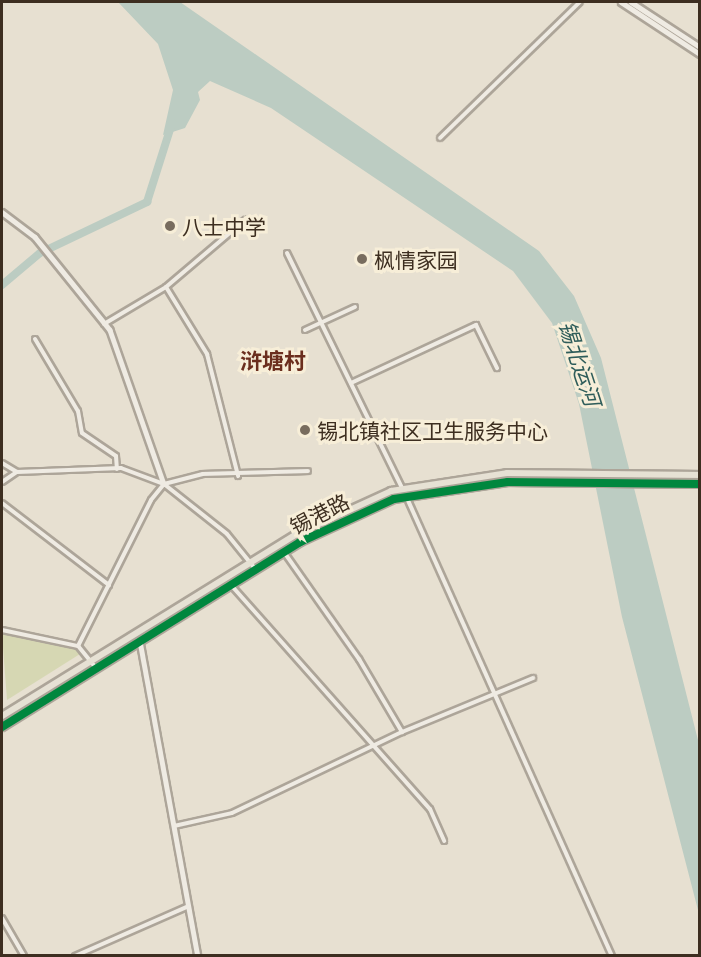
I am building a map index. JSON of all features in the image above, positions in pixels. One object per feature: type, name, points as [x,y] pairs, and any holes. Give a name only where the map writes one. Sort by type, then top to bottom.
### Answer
[{"type":"main road","name":"锡港路","points":[[2,716],[321,521],[402,488],[484,474],[699,475]]},
{"type":"main road","name":"锡港路","points":[[2,727],[284,552],[354,515],[406,496],[485,483],[699,484]]},
{"type":"street","points":[[440,138],[580,2]]},
{"type":"street","points":[[621,2],[699,54]]},
{"type":"street","points":[[631,2],[699,47]]},
{"type":"street","points":[[2,212],[35,237],[63,268],[104,324],[164,484]]},
{"type":"street","points":[[104,324],[166,287],[245,220]]},
{"type":"street","points":[[287,253],[402,488]]},
{"type":"street","points":[[166,287],[207,354],[238,476]]},
{"type":"street","points":[[304,330],[355,307]]},
{"type":"street","points":[[351,384],[476,325],[497,368]]},
{"type":"street","points":[[34,339],[78,411],[82,433],[116,456],[117,469]]},
{"type":"street","points":[[2,463],[17,472]]},
{"type":"street","points":[[2,482],[17,472],[117,469],[164,484],[227,534],[256,570]]},
{"type":"street","points":[[78,646],[108,585],[164,484],[203,474],[238,476],[308,471]]},
{"type":"street","points":[[406,496],[497,694],[612,956]]},
{"type":"street","points":[[2,502],[108,585]]},
{"type":"street","points":[[284,552],[359,659],[402,732]]},
{"type":"street","points":[[231,585],[430,809],[444,841]]},
{"type":"street","points":[[2,630],[78,646],[96,668]]},
{"type":"street","points":[[140,641],[198,956]]},
{"type":"street","points":[[173,826],[232,813],[402,732],[533,678]]},
{"type":"street","points":[[75,956],[189,906]]},
{"type":"street","points":[[2,918],[24,956]]},
{"type":"green space","points":[[2,634],[77,649],[80,654],[7,700]]},
{"type":"water","name":"锡北运河","points":[[118,2],[180,2],[539,251],[574,296],[601,358],[699,744],[699,914],[622,617],[579,404],[552,323],[513,271],[271,108],[210,81],[198,92],[200,100],[185,128],[163,135],[173,90],[158,44]]},
{"type":"waterway","points":[[2,285],[40,253],[147,202],[172,123]]},
{"type":"cycle path","points":[[2,727],[300,542],[394,499],[508,482],[700,484]]},
{"type":"place","name":"八士中学","points":[[170,226]]},
{"type":"place","name":"枫情家园","points":[[362,259]]},
{"type":"place","name":"锡北镇社区卫生服务中心","points":[[305,430]]},
{"type":"district","name":"浒塘村","points":[[273,360]]}]
